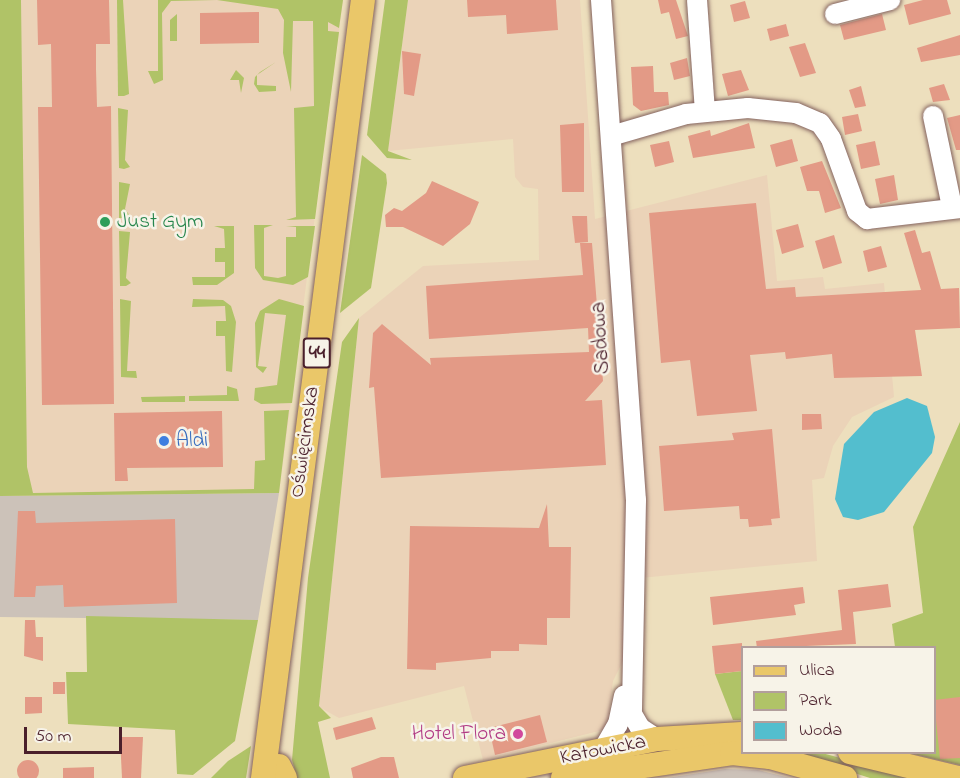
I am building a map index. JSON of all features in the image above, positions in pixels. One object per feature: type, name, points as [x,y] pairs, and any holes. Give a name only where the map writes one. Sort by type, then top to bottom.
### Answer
[{"type":"main road","name":"Oświęcimska","points":[[277,775],[265,745],[363,0]]},
{"type":"main road","name":"Oświęcimska","points":[[277,775],[375,0]]},
{"type":"main road","name":"Katowicka","points":[[465,778],[657,739],[741,734]]},
{"type":"main road","points":[[254,778],[265,745]]},
{"type":"main road","name":"Katowicka","points":[[563,778],[732,753],[741,754]]},
{"type":"main road","name":"Katowicka","points":[[742,754],[770,757],[845,778]]},
{"type":"main road","points":[[854,754],[958,778]]},
{"type":"street","name":"Sadowa","points":[[601,0],[638,553],[630,673],[618,724],[604,748]]},
{"type":"street","points":[[697,0],[705,112]]},
{"type":"street","points":[[835,14],[890,0]]},
{"type":"street","points":[[611,136],[705,112],[747,108],[796,113],[820,123],[857,211],[867,219],[956,208],[933,116]]},
{"type":"street","name":"Sadowa","points":[[630,673],[635,721],[657,739]]},
{"type":"shaded area","points":[[0,0],[343,0],[279,493],[0,496]]},
{"type":"shaded area","points":[[408,0],[580,0],[595,219],[767,175],[777,281],[823,277],[825,289],[884,283],[894,397],[852,417],[833,446],[824,478],[812,480],[817,561],[630,579],[624,659],[613,681],[607,729],[483,760],[464,686],[339,718],[319,707],[359,318],[423,266],[539,260],[538,189],[523,187],[515,177],[513,139],[388,151]]},
{"type":"shaded area","points":[[279,493],[258,620],[0,617],[0,496]]},
{"type":"shaded area","points":[[725,769],[758,770],[790,778],[667,778]]},
{"type":"green space","points":[[0,0],[21,0],[27,467],[33,493],[254,489],[255,461],[265,460],[264,411],[289,410],[279,493],[0,496]]},
{"type":"green space","points":[[117,0],[123,0],[129,94],[124,96],[118,96]]},
{"type":"green space","points":[[158,0],[217,0],[171,1],[162,13],[163,80],[154,84],[148,71],[158,71]]},
{"type":"green space","points":[[217,0],[343,0],[339,28],[328,22],[328,31],[339,32],[315,219],[286,220],[296,217],[294,108],[314,106],[313,21],[293,21],[291,92],[283,53],[284,20],[278,9]]},
{"type":"green space","points":[[385,0],[408,0],[388,151],[412,160],[387,158],[367,135]]},
{"type":"green space","points":[[177,14],[177,41],[170,41],[170,20]]},
{"type":"green space","points":[[236,70],[244,78],[241,93],[239,80],[230,80]]},
{"type":"green space","points":[[257,75],[257,85],[276,86],[276,91],[259,92],[254,84]]},
{"type":"green space","points":[[118,108],[128,110],[125,160],[130,167],[124,169],[119,168]]},
{"type":"green space","points":[[362,155],[386,174],[387,183],[371,288],[340,313]]},
{"type":"green space","points":[[119,182],[130,184],[125,209],[130,216],[125,218],[119,218]]},
{"type":"green space","points":[[254,225],[273,225],[264,228],[264,276],[278,278],[286,276],[286,237],[296,237],[296,227],[286,226],[315,226],[308,277],[293,285],[263,280],[255,268]]},
{"type":"green space","points":[[214,226],[234,226],[234,273],[217,285],[193,285],[192,277],[225,277],[225,262],[215,262],[215,248],[225,248],[224,229]]},
{"type":"green space","points":[[119,231],[130,232],[126,278],[131,283],[126,286],[120,286]]},
{"type":"green space","points":[[120,299],[131,301],[127,371],[136,371],[137,378],[121,377]]},
{"type":"green space","points":[[193,299],[223,300],[231,306],[236,322],[232,372],[226,371],[225,336],[216,336],[216,321],[226,321],[225,306],[192,307]]},
{"type":"green space","points":[[279,299],[304,306],[292,403],[261,404],[254,400],[255,388],[277,385],[286,315],[265,313],[258,366],[267,367],[263,373],[256,367],[255,323],[260,311]]},
{"type":"green space","points":[[359,318],[319,706],[331,718],[318,722],[330,778],[297,778],[292,760],[308,578],[342,342]]},
{"type":"green space","points":[[227,386],[237,389],[239,401],[189,401],[189,396],[227,395]]},
{"type":"green space","points":[[185,396],[185,402],[142,402],[141,397]]},
{"type":"green space","points":[[960,422],[960,765],[913,754],[936,754],[936,646],[895,646],[892,624],[923,613],[913,527]]},
{"type":"green space","points":[[86,616],[258,620],[235,741],[193,775],[177,774],[175,730],[68,724],[66,672],[87,672]]},
{"type":"green space","points":[[741,671],[741,720],[733,720],[715,674]]},
{"type":"green space","points":[[251,746],[246,778],[211,778],[228,761]]},
{"type":"green space","points":[[794,754],[826,754],[914,778],[870,778]]},
{"type":"water","points":[[907,398],[927,406],[935,437],[932,453],[884,512],[858,520],[843,517],[835,499],[844,444],[874,412]]},
{"type":"building","points":[[37,0],[109,0],[110,44],[96,44],[96,69],[97,107],[111,106],[114,404],[42,405],[38,107],[52,107],[51,44],[38,45]]},
{"type":"building","points":[[467,0],[556,0],[558,30],[507,34],[506,15],[468,17]]},
{"type":"building","points":[[658,0],[676,0],[688,36],[676,39],[669,12],[661,14]]},
{"type":"building","points":[[923,0],[947,0],[951,14],[909,25],[904,5]]},
{"type":"building","points":[[745,1],[750,18],[734,22],[730,5]]},
{"type":"building","points":[[259,12],[259,43],[200,44],[200,13]]},
{"type":"building","points":[[882,14],[886,30],[844,40],[840,25]]},
{"type":"building","points":[[786,24],[789,36],[770,41],[767,29]]},
{"type":"building","points":[[960,35],[960,55],[921,62],[917,48]]},
{"type":"building","points":[[805,43],[816,73],[800,77],[789,47]]},
{"type":"building","points":[[402,51],[421,54],[414,96],[404,94]]},
{"type":"building","points":[[687,58],[690,76],[674,80],[670,63]]},
{"type":"building","points":[[653,66],[654,92],[668,92],[669,105],[641,111],[633,105],[631,67]]},
{"type":"building","points":[[741,70],[749,90],[728,96],[722,74]]},
{"type":"building","points":[[944,84],[950,100],[933,102],[929,88]]},
{"type":"building","points":[[861,86],[866,106],[855,108],[849,90]]},
{"type":"building","points":[[858,114],[862,131],[845,135],[842,117]]},
{"type":"building","points":[[960,115],[960,150],[956,150],[947,118]]},
{"type":"building","points":[[584,123],[584,192],[562,192],[560,125]]},
{"type":"building","points":[[749,123],[755,148],[693,158],[688,136],[710,130],[711,136]]},
{"type":"building","points":[[792,139],[798,161],[776,167],[770,145]]},
{"type":"building","points":[[669,141],[674,162],[655,167],[650,145]]},
{"type":"building","points":[[875,141],[880,165],[861,169],[856,145]]},
{"type":"building","points":[[822,161],[841,208],[825,213],[819,191],[807,191],[800,167]]},
{"type":"building","points":[[894,175],[898,200],[880,204],[875,179]]},
{"type":"building","points":[[432,181],[479,202],[470,224],[443,246],[403,227],[386,227],[385,215],[394,208],[402,211],[426,193]]},
{"type":"building","points":[[756,203],[766,289],[795,287],[796,297],[921,290],[904,233],[915,230],[922,253],[930,251],[941,289],[959,288],[960,328],[915,330],[922,376],[834,378],[832,354],[786,359],[785,352],[750,355],[757,411],[697,416],[690,360],[661,363],[649,213]]},
{"type":"building","points":[[572,216],[587,216],[588,242],[575,243]]},
{"type":"building","points":[[798,224],[804,247],[782,254],[776,230]]},
{"type":"building","points":[[834,235],[842,263],[823,269],[815,241]]},
{"type":"building","points":[[580,243],[592,243],[603,381],[585,401],[602,400],[606,465],[381,478],[374,387],[369,388],[373,333],[382,324],[431,365],[430,358],[589,352],[588,328],[429,339],[426,286],[583,275]]},
{"type":"building","points":[[881,246],[887,267],[868,272],[863,251]]},
{"type":"building","name":"Aldi","points":[[222,411],[223,467],[127,468],[128,481],[115,481],[114,413]]},
{"type":"building","points":[[802,414],[821,414],[822,429],[802,430]]},
{"type":"building","points":[[772,429],[780,518],[771,519],[772,525],[749,527],[748,519],[740,519],[739,506],[664,511],[659,446],[734,440],[732,433]]},
{"type":"building","points":[[547,504],[549,547],[571,547],[570,618],[547,618],[547,645],[519,644],[519,651],[491,651],[491,658],[436,663],[436,670],[407,669],[410,526],[539,528]]},
{"type":"building","points":[[18,511],[35,511],[36,523],[175,519],[177,603],[64,607],[63,585],[36,586],[35,597],[14,597]]},
{"type":"building","points":[[888,584],[891,607],[853,612],[856,644],[757,646],[756,641],[842,630],[838,590]]},
{"type":"building","points":[[803,587],[805,603],[794,605],[796,615],[713,625],[710,597]]},
{"type":"building","points":[[25,620],[35,620],[36,637],[43,637],[43,661],[24,656]]},
{"type":"building","points":[[742,643],[741,671],[715,674],[712,646]]},
{"type":"building","points":[[53,682],[65,682],[65,694],[53,694]]},
{"type":"building","points":[[25,697],[42,697],[42,713],[25,714]]},
{"type":"building","points":[[960,697],[960,758],[940,759],[936,700]]},
{"type":"building","name":"Hotel Flora","points":[[540,715],[547,742],[495,755],[489,728]]},
{"type":"building","points":[[372,717],[376,729],[336,740],[333,728]]},
{"type":"building","points":[[120,737],[143,737],[141,778],[122,778]]},
{"type":"building","points":[[381,757],[394,757],[399,778],[353,778],[351,768]]},
{"type":"building","points":[[24,761],[32,761],[38,767],[38,775],[34,779],[22,779],[18,775],[18,767]]},
{"type":"building","points":[[94,767],[94,778],[63,778],[63,768]]},
{"type":"place","name":"Just Gym","points":[[105,222]]},
{"type":"place","name":"Aldi","points":[[164,441]]},
{"type":"place","name":"Hotel Flora","points":[[518,734]]}]
